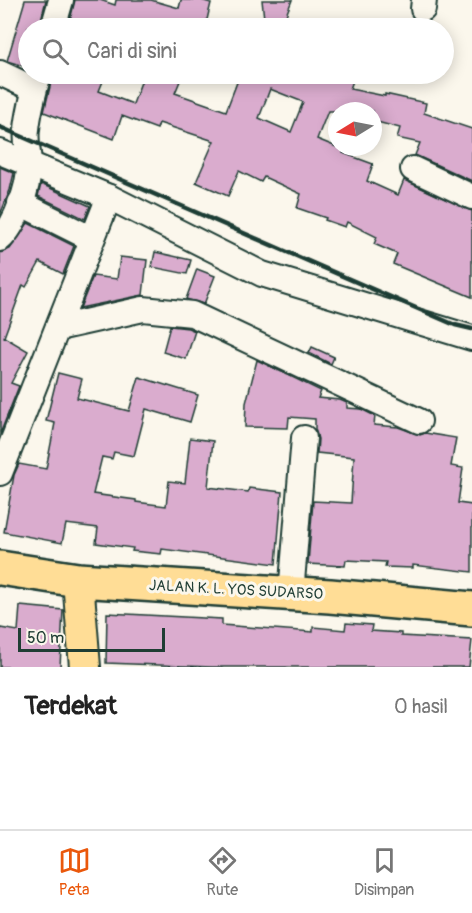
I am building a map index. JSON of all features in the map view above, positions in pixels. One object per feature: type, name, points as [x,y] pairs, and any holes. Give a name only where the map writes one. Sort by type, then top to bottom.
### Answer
[{"type":"highway","name":"JALAN K. L. YOS SUDARSO","points":[[0,568],[78,590],[323,611],[472,627]]},
{"type":"highway","name":"JALAN K. L. YOS SUDARSO","points":[[0,589],[291,594],[472,609]]},
{"type":"main road","points":[[78,590],[85,667]]},
{"type":"street","points":[[56,18],[61,0]]},
{"type":"street","points":[[0,73],[18,77]]},
{"type":"street","points":[[0,239],[12,222],[26,192],[29,165],[27,128],[36,84]]},
{"type":"street","points":[[0,152],[109,197],[262,274],[472,338]]},
{"type":"street","points":[[413,169],[472,196]]},
{"type":"street","points":[[0,473],[109,197]]},
{"type":"street","points":[[20,203],[92,240]]},
{"type":"street","points":[[58,328],[143,309],[192,315],[419,421]]},
{"type":"street","points":[[291,594],[304,438]]},
{"type":"building","points":[[25,0],[46,0],[42,18],[20,18]]},
{"type":"building","points":[[75,0],[100,0],[115,5],[116,0],[151,0],[179,8],[181,0],[201,0],[211,3],[207,18],[70,18]]},
{"type":"building","points":[[262,0],[292,0],[285,18],[264,18]]},
{"type":"building","points":[[18,24],[18,64],[7,61]]},
{"type":"building","points":[[51,84],[102,84],[99,91],[133,104],[140,84],[179,84],[175,93],[226,111],[236,84],[352,84],[350,89],[426,103],[424,113],[472,129],[472,181],[415,155],[420,143],[397,138],[400,128],[382,123],[382,102],[328,102],[328,111],[317,139],[328,143],[328,156],[351,156],[373,164],[367,181],[398,195],[404,180],[472,211],[472,297],[393,264],[397,254],[374,244],[377,237],[347,222],[345,227],[297,208],[301,194],[264,177],[261,182],[239,171],[228,196],[196,182],[214,141],[159,123],[157,129],[122,116],[114,139],[44,112]],"holes":[[[270,89],[303,102],[291,132],[259,118]]]},
{"type":"building","points":[[0,167],[14,173],[0,215]]},
{"type":"building","points":[[41,184],[90,206],[85,219],[38,196]]},
{"type":"building","points":[[28,223],[74,246],[63,274],[40,262],[26,287],[23,285],[4,337],[28,351],[11,383],[19,386],[0,434],[0,253],[10,249]]},
{"type":"building","points":[[155,252],[191,260],[187,274],[152,267]]},
{"type":"building","points":[[120,257],[147,260],[143,295],[80,308],[93,276],[117,279]]},
{"type":"building","points":[[197,269],[215,276],[204,304],[186,299]]},
{"type":"building","points":[[170,326],[195,331],[186,359],[163,352]]},
{"type":"building","points":[[312,347],[334,357],[331,364],[309,353]]},
{"type":"building","points":[[257,360],[321,391],[318,398],[340,400],[347,403],[347,408],[361,409],[375,416],[374,425],[398,427],[420,435],[425,433],[456,438],[451,466],[463,468],[458,503],[472,505],[472,572],[413,565],[413,568],[385,567],[386,562],[346,560],[345,566],[308,564],[313,501],[351,503],[354,457],[317,453],[318,439],[315,419],[289,417],[288,428],[245,427],[246,403]]},
{"type":"building","points":[[58,373],[82,379],[77,398],[129,411],[139,377],[198,395],[190,422],[146,409],[134,456],[114,452],[112,459],[102,457],[93,494],[166,506],[169,481],[185,483],[190,438],[213,441],[208,487],[248,492],[249,488],[282,492],[276,564],[162,549],[161,554],[132,551],[133,548],[96,543],[98,528],[66,524],[62,543],[4,532],[14,475],[19,464],[46,469],[55,423],[46,421]]},
{"type":"building","points":[[20,606],[63,610],[60,667],[0,667],[0,628],[18,631]]},
{"type":"building","points":[[107,613],[222,619],[222,625],[313,632],[313,627],[345,630],[346,623],[372,625],[371,631],[401,633],[401,636],[472,640],[469,667],[212,667],[106,663]]},
{"type":"railway","points":[[0,127],[455,325],[472,329]]}]
